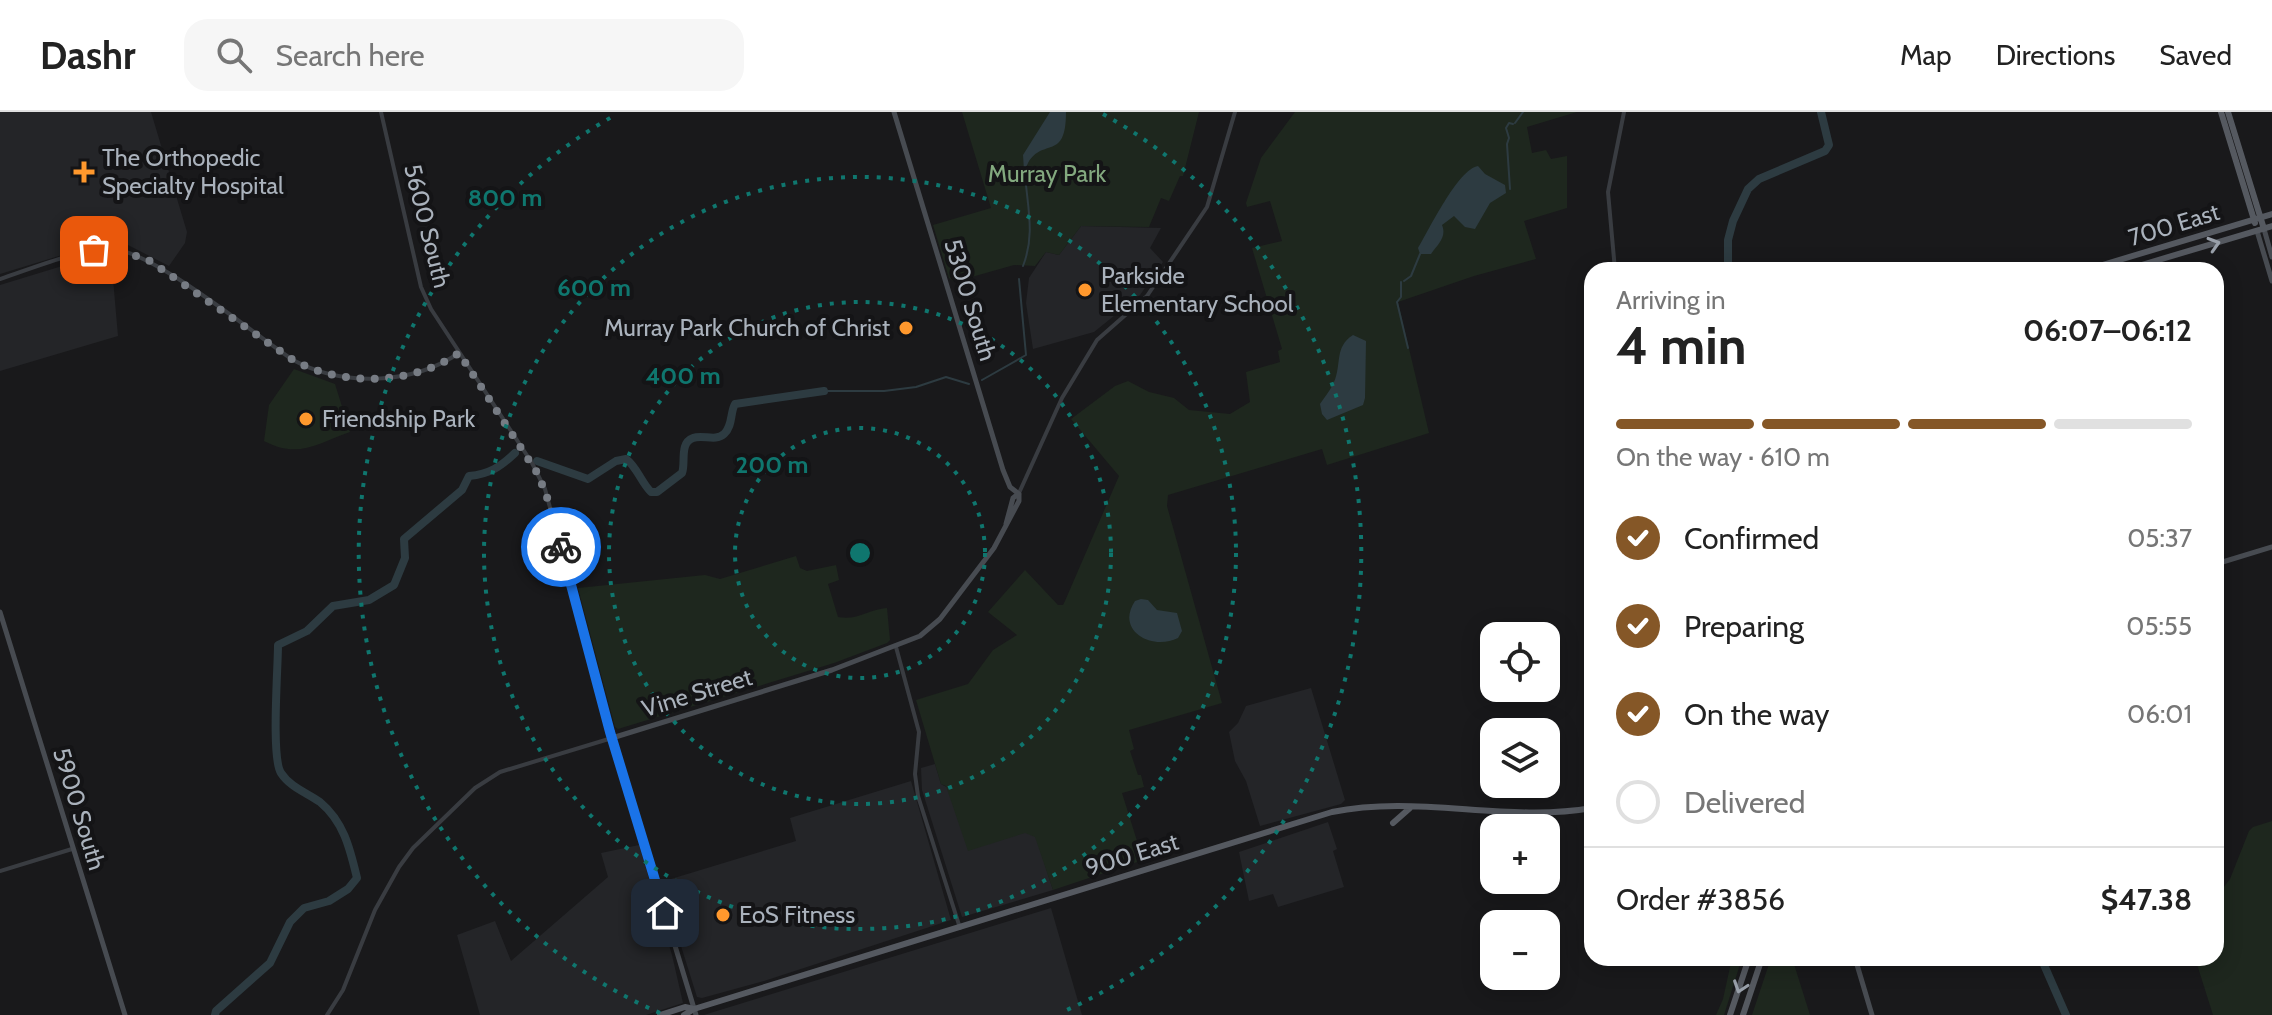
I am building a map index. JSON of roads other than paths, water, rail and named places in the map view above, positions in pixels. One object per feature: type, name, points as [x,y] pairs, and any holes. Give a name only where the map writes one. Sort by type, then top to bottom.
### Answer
[{"type":"main road","name":"5300 South","points":[[894,112],[1003,470],[1010,487],[1019,494]]},
{"type":"main road","points":[[2221,112],[2257,219]]},
{"type":"main road","points":[[2228,112],[2272,281]]},
{"type":"main road","name":"700 East","points":[[2113,262],[2272,214]]},
{"type":"main road","name":"700 East","points":[[2152,262],[2272,226]]},
{"type":"main road","points":[[2260,230],[2272,257]]},
{"type":"main road","name":"Vine Street","points":[[612,738],[809,678],[920,636],[937,624],[994,548],[1019,501],[1019,494]]},
{"type":"main road","points":[[2224,562],[2272,547]]},
{"type":"main road","name":"5900 South","points":[[0,612],[125,1015]]},
{"type":"main road","name":"5600 South","points":[[612,738],[695,1012]]},
{"type":"main road","name":"900 East","points":[[684,1015],[1332,812],[1367,807],[1536,813],[1584,809]]},
{"type":"main road","points":[[1393,823],[1410,808]]},
{"type":"main road","points":[[1730,1015],[1746,966]]},
{"type":"main road","points":[[1743,1015],[1759,966]]},
{"type":"main road","points":[[1857,966],[1872,1015]]},
{"type":"main road","name":"900 East","points":[[660,1015],[685,1007],[695,1012]]},
{"type":"street","name":"5600 South","points":[[381,112],[419,282],[431,309],[532,463],[545,489],[612,738]]},
{"type":"street","name":"Vine Street","points":[[1019,494],[1062,398],[1097,340],[1147,296],[1207,207],[1235,112]]},
{"type":"street","points":[[1614,262],[1608,192],[1624,112]]},
{"type":"street","points":[[0,279],[94,250],[117,249],[150,261],[293,360],[317,371],[364,378],[402,375],[436,367],[459,353]]},
{"type":"street","points":[[896,647],[919,732],[915,774],[918,796],[960,928]]},
{"type":"street","name":"Vine Street","points":[[327,1015],[343,990],[375,910],[413,848],[475,788],[500,772],[612,738]]},
{"type":"street","points":[[0,871],[72,849]]},
{"type":"waterway","points":[[1515,123],[1523,112]]},
{"type":"waterway","points":[[1728,262],[1728,240],[1733,221],[1748,189],[1759,179],[1825,151],[1829,145],[1821,112]]},
{"type":"waterway","points":[[1510,189],[1506,128],[1509,123],[1513,124]]},
{"type":"waterway","points":[[1023,266],[1030,236],[1026,185]]},
{"type":"waterway","points":[[1404,281],[1411,276],[1420,254]]},
{"type":"waterway","points":[[982,380],[1026,355],[1019,279]]},
{"type":"waterway","points":[[1401,282],[1401,297],[1397,302],[1408,348]]},
{"type":"waterway","points":[[824,391],[884,391],[916,387],[946,377],[969,384]]},
{"type":"waterway","points":[[537,461],[588,479],[616,461],[626,459],[651,492],[657,492],[682,473],[684,449],[689,441],[724,434],[735,404],[824,391]]},
{"type":"waterway","points":[[215,1015],[270,963],[290,922],[304,908],[329,901],[348,889],[357,878],[349,846],[335,818],[320,802],[294,786],[281,773],[276,750],[278,645],[307,631],[333,606],[369,600],[394,585],[405,558],[404,539],[462,490],[469,476],[494,469],[515,453]]},
{"type":"waterway","points":[[2045,966],[2066,1015]]},
{"type":"place","name":"The Orthopedic Specialty Hospital","points":[[84,172]]},
{"type":"place","name":"Parkside Elementary School","points":[[1085,290]]},
{"type":"place","name":"Murray Park Church of Christ","points":[[906,328]]},
{"type":"place","name":"Friendship Park","points":[[306,419]]},
{"type":"place","name":"EoS Fitness","points":[[723,915]]},
{"type":"park label","name":"Murray Park","points":[[1047,174]]}]
